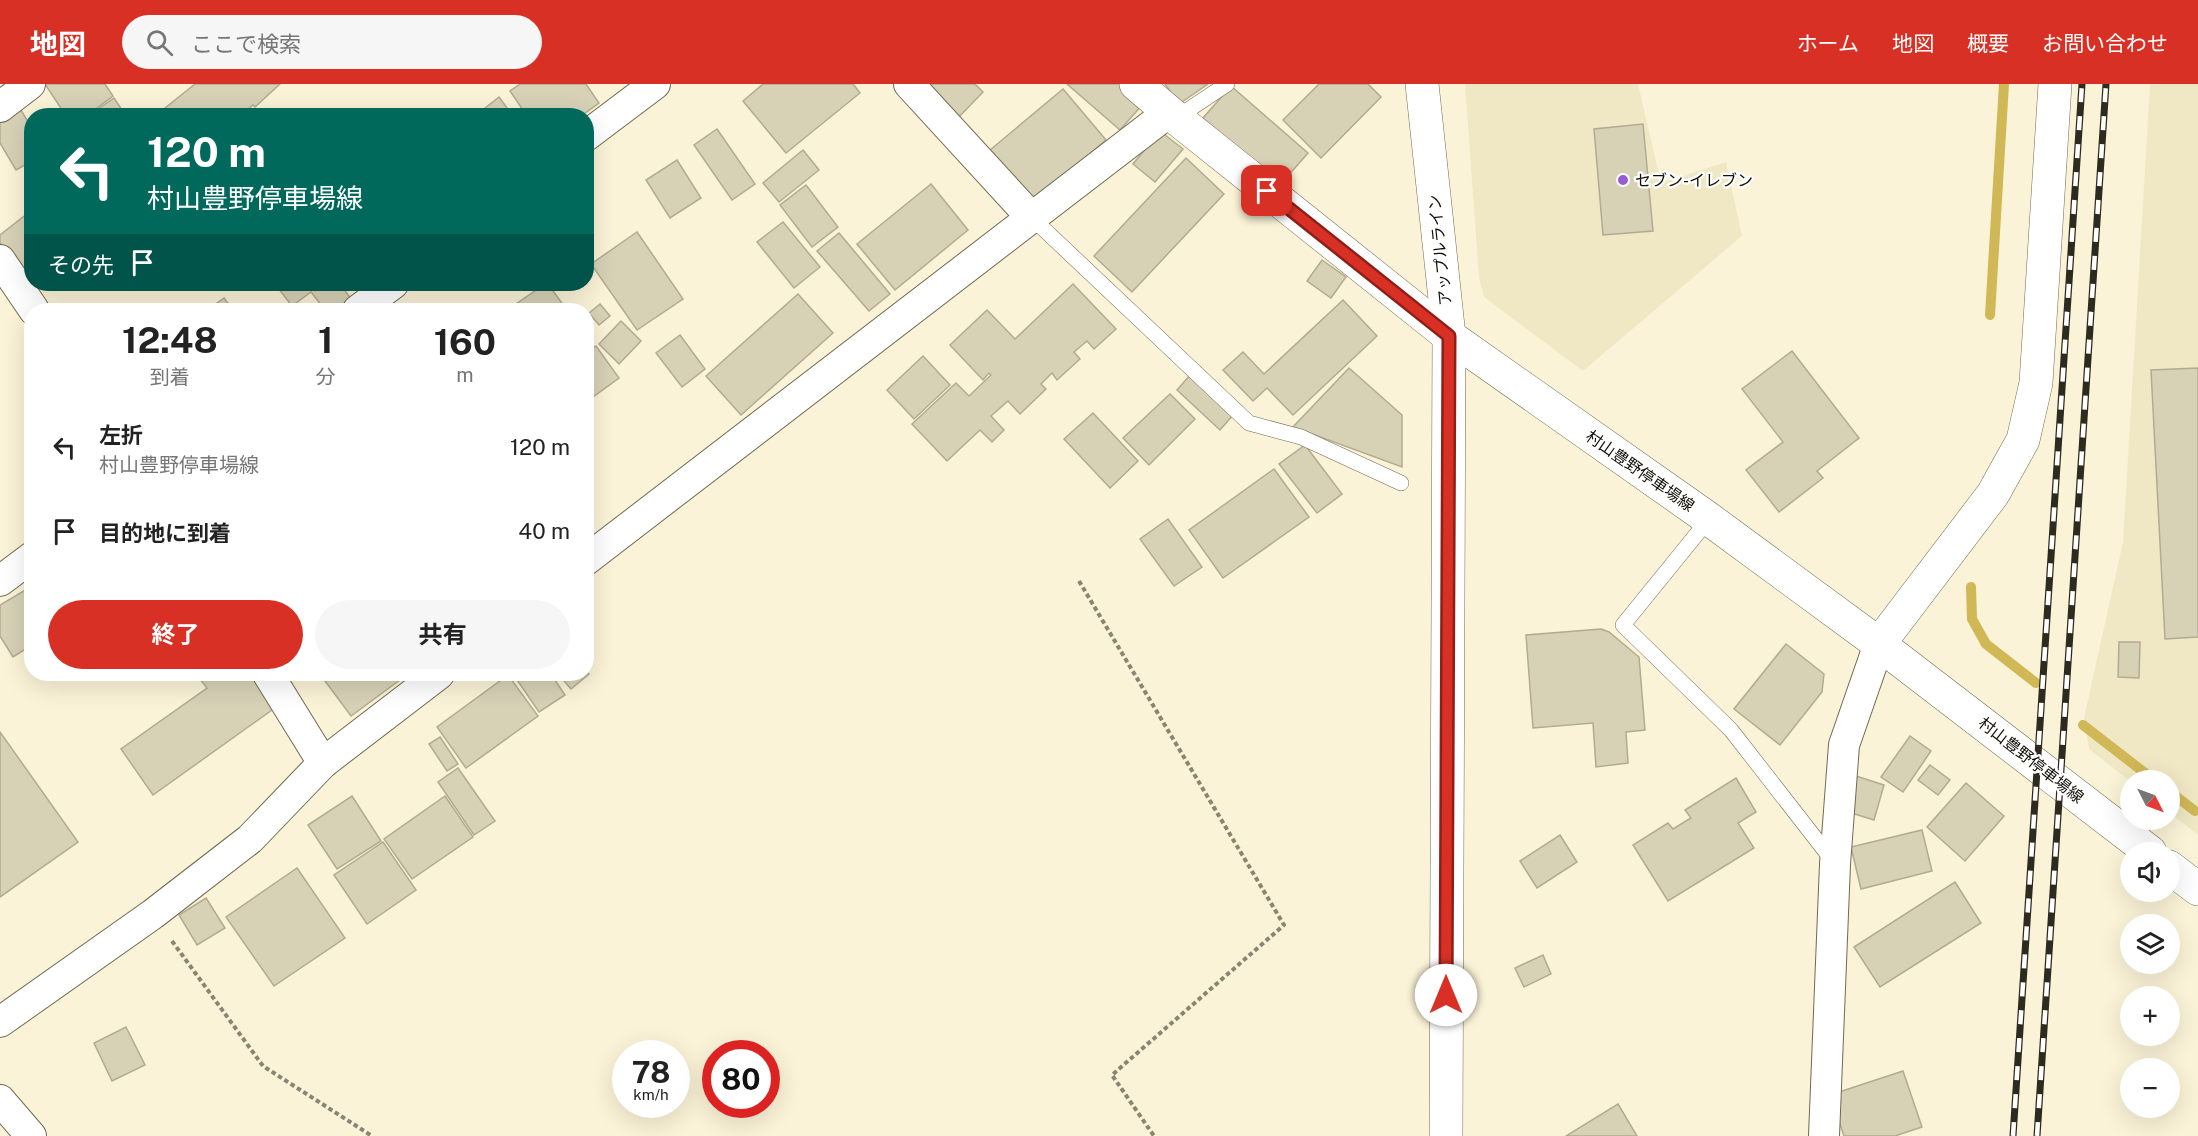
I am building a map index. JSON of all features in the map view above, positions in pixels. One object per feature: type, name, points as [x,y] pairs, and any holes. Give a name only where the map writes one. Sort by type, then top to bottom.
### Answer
[{"type":"main road","name":"村山豊野停車場線","points":[[1136,84],[1449,336],[1708,519],[1879,644],[2137,842]]},
{"type":"main road","name":"アップルライン","points":[[1422,84],[1449,336],[1446,1136]]},
{"type":"main road","points":[[1879,644],[1993,494],[2023,440],[2036,383],[2055,84]]},
{"type":"main road","points":[[2180,875],[2198,889]]},
{"type":"street","points":[[0,107],[30,84]]},
{"type":"street","points":[[594,130],[655,84]]},
{"type":"street","points":[[909,84],[1032,218]]},
{"type":"street","points":[[594,554],[1032,218],[1172,115]]},
{"type":"street","points":[[0,260],[29,303]]},
{"type":"street","points":[[367,303],[384,291]]},
{"type":"street","points":[[0,580],[24,563]]},
{"type":"street","points":[[1824,1136],[1835,864],[1844,745],[1879,644]]},
{"type":"street","points":[[272,681],[323,763]]},
{"type":"street","points":[[0,1022],[153,914],[250,839],[323,763],[430,681]]},
{"type":"street","points":[[0,1100],[31,1136]]},
{"type":"lane","points":[[1172,115],[1227,84]]},
{"type":"lane","points":[[1032,218],[1249,423],[1301,437],[1401,483]]},
{"type":"lane","points":[[1708,519],[1623,625],[1731,730],[1835,864]]},
{"type":"path","points":[[1080,581],[1284,925],[1112,1075],[1154,1136]]},
{"type":"path","points":[[153,914],[263,1066],[372,1136]]},
{"type":"shaded area","points":[[1465,84],[1638,84],[1661,183],[1726,162],[1742,236],[1583,371],[1484,297],[1479,278]]},
{"type":"shaded area","points":[[2150,84],[2198,84],[2198,835],[2180,821],[2180,770],[2120,770],[2120,773],[2089,749],[2084,718],[2123,542]]},
{"type":"building","points":[[45,84],[105,84],[113,96],[97,108],[61,108]]},
{"type":"building","points":[[195,84],[280,84],[255,107],[253,105],[249,108],[165,108]]},
{"type":"building","points":[[520,84],[586,84],[599,103],[592,108],[522,108],[510,91]]},
{"type":"building","points":[[763,84],[853,84],[860,93],[786,153],[743,101]]},
{"type":"building","points":[[921,84],[975,84],[983,92],[957,119]]},
{"type":"building","points":[[1067,84],[1120,84],[1143,104],[1120,130]]},
{"type":"building","points":[[1165,84],[1208,84],[1179,104]]},
{"type":"building","points":[[1319,84],[1368,84],[1381,97],[1321,158],[1283,120]]},
{"type":"building","points":[[1231,86],[1308,153],[1280,185],[1203,118]]},
{"type":"building","points":[[1063,89],[1106,140],[1033,202],[990,150]]},
{"type":"building","points":[[499,97],[507,108],[485,108]]},
{"type":"building","points":[[114,98],[121,108],[100,108]]},
{"type":"building","points":[[19,107],[24,115],[24,166],[16,170],[0,143],[0,119]]},
{"type":"building","name":"セブン-イレブン","points":[[1643,124],[1653,231],[1603,235],[1594,129]]},
{"type":"building","points":[[717,129],[755,184],[732,200],[694,145]]},
{"type":"building","points":[[1160,131],[1183,149],[1155,182],[1133,164]]},
{"type":"building","points":[[803,150],[819,170],[779,202],[763,183]]},
{"type":"building","points":[[1186,158],[1224,194],[1132,292],[1094,256]]},
{"type":"building","points":[[677,160],[701,198],[670,218],[646,180]]},
{"type":"building","points":[[931,184],[968,230],[895,290],[857,244]]},
{"type":"building","points":[[806,185],[838,227],[812,247],[780,205]]},
{"type":"building","points":[[24,216],[24,272],[0,243],[0,235]]},
{"type":"building","points":[[783,222],[820,267],[794,288],[757,242]]},
{"type":"building","points":[[637,232],[683,299],[637,330],[594,268],[594,262]]},
{"type":"building","points":[[839,233],[890,294],[869,311],[817,251]]},
{"type":"building","points":[[1322,260],[1346,277],[1331,298],[1307,281]]},
{"type":"building","points":[[1073,284],[1116,329],[1094,349],[1087,341],[1074,352],[1080,359],[1057,380],[1052,373],[1041,384],[1046,389],[1020,414],[1008,401],[991,416],[1004,430],[992,442],[980,430],[947,461],[912,424],[956,383],[969,396],[991,375],[989,373],[983,380],[950,345],[987,310],[1015,339]]},
{"type":"building","points":[[280,291],[345,291],[352,300],[348,303],[320,303],[311,292],[296,303],[290,303]]},
{"type":"building","points":[[535,291],[553,291],[562,303],[517,303]]},
{"type":"building","points":[[798,294],[833,333],[741,415],[706,376]]},
{"type":"building","points":[[224,298],[228,303],[217,303]]},
{"type":"building","points":[[1343,300],[1377,336],[1293,415],[1267,388],[1253,401],[1223,370],[1243,352],[1264,374]]},
{"type":"building","points":[[600,304],[610,316],[599,325],[594,319],[594,309]]},
{"type":"building","points":[[621,321],[641,341],[619,364],[599,344]]},
{"type":"building","points":[[680,335],[705,369],[682,387],[656,353]]},
{"type":"building","points":[[596,346],[619,378],[594,396],[594,347]]},
{"type":"building","points":[[1792,351],[1859,438],[1817,471],[1823,478],[1779,512],[1746,470],[1783,442],[1742,389]]},
{"type":"building","points":[[923,356],[950,385],[914,419],[887,390]]},
{"type":"building","points":[[1349,368],[1402,415],[1402,467],[1293,427]]},
{"type":"building","points":[[2198,368],[2198,637],[2165,639],[2151,370]]},
{"type":"building","points":[[1191,374],[1234,414],[1220,430],[1177,390]]},
{"type":"building","points":[[1170,394],[1195,419],[1149,465],[1123,438]]},
{"type":"building","points":[[1093,413],[1138,461],[1110,488],[1064,439]]},
{"type":"building","points":[[1305,445],[1342,494],[1317,513],[1279,464]]},
{"type":"building","points":[[1274,469],[1309,517],[1223,578],[1189,530]]},
{"type":"building","points":[[1168,519],[1202,567],[1174,586],[1140,539]]},
{"type":"building","points":[[24,591],[24,650],[13,657],[0,636],[0,605]]},
{"type":"building","points":[[1601,629],[1609,632],[1639,657],[1645,730],[1626,732],[1628,763],[1596,767],[1593,723],[1533,728],[1526,635]]},
{"type":"building","points":[[2119,642],[2140,642],[2139,678],[2118,677]]},
{"type":"building","points":[[1786,644],[1824,674],[1822,692],[1780,745],[1734,709]]},
{"type":"building","points":[[202,681],[262,681],[279,705],[153,795],[121,749],[207,688]]},
{"type":"building","points":[[325,681],[398,681],[351,716]]},
{"type":"building","points":[[500,681],[512,681],[538,716],[466,768],[437,727]]},
{"type":"building","points":[[518,681],[556,681],[565,695],[539,712]]},
{"type":"building","points":[[564,681],[581,681],[571,689]]},
{"type":"building","points":[[0,732],[78,842],[0,897]]},
{"type":"building","points":[[1910,736],[1931,751],[1903,792],[1881,777]]},
{"type":"building","points":[[440,737],[458,764],[447,771],[429,744]]},
{"type":"building","points":[[1930,765],[1950,780],[1938,795],[1918,780]]},
{"type":"building","points":[[458,768],[495,821],[474,835],[438,782]]},
{"type":"building","points":[[1856,776],[1884,785],[1874,820],[1845,811]]},
{"type":"building","points":[[1736,778],[1756,812],[1738,823],[1754,848],[1668,901],[1633,845],[1668,823],[1673,829],[1691,818],[1685,810]]},
{"type":"building","points":[[1966,783],[2004,816],[1965,861],[1927,827]]},
{"type":"building","points":[[352,796],[381,841],[337,869],[308,825]]},
{"type":"building","points":[[445,796],[473,837],[412,879],[384,839]]},
{"type":"building","points":[[1922,830],[1932,871],[1861,889],[1851,847]]},
{"type":"building","points":[[1560,835],[1577,862],[1537,888],[1520,861]]},
{"type":"building","points":[[383,842],[416,890],[367,924],[334,875]]},
{"type":"building","points":[[297,868],[345,938],[274,986],[226,917]]},
{"type":"building","points":[[1955,882],[1981,923],[1880,987],[1854,947]]},
{"type":"building","points":[[206,898],[225,928],[197,945],[179,915]]},
{"type":"building","points":[[1543,955],[1551,974],[1524,987],[1515,968]]},
{"type":"building","points":[[126,1027],[145,1065],[112,1081],[94,1043]]},
{"type":"building","points":[[1903,1071],[1922,1127],[1895,1136],[1844,1136],[1830,1095]]},
{"type":"building","points":[[1618,1104],[1637,1136],[1566,1136]]},
{"type":"waterway","points":[[1990,315],[2004,84]]},
{"type":"waterway","points":[[1971,587],[1972,619],[1986,644],[2036,683]]},
{"type":"waterway","points":[[2083,725],[2141,770]]},
{"type":"waterway","points":[[2180,799],[2195,811]]},
{"type":"railway","points":[[2013,1136],[2082,84]]},
{"type":"railway","points":[[2037,1136],[2106,84]]},
{"type":"place","name":"セブン-イレブン","points":[[1623,180]]},
{"type":"route","points":[[1267,191],[1449,336],[1446,995]]}]
